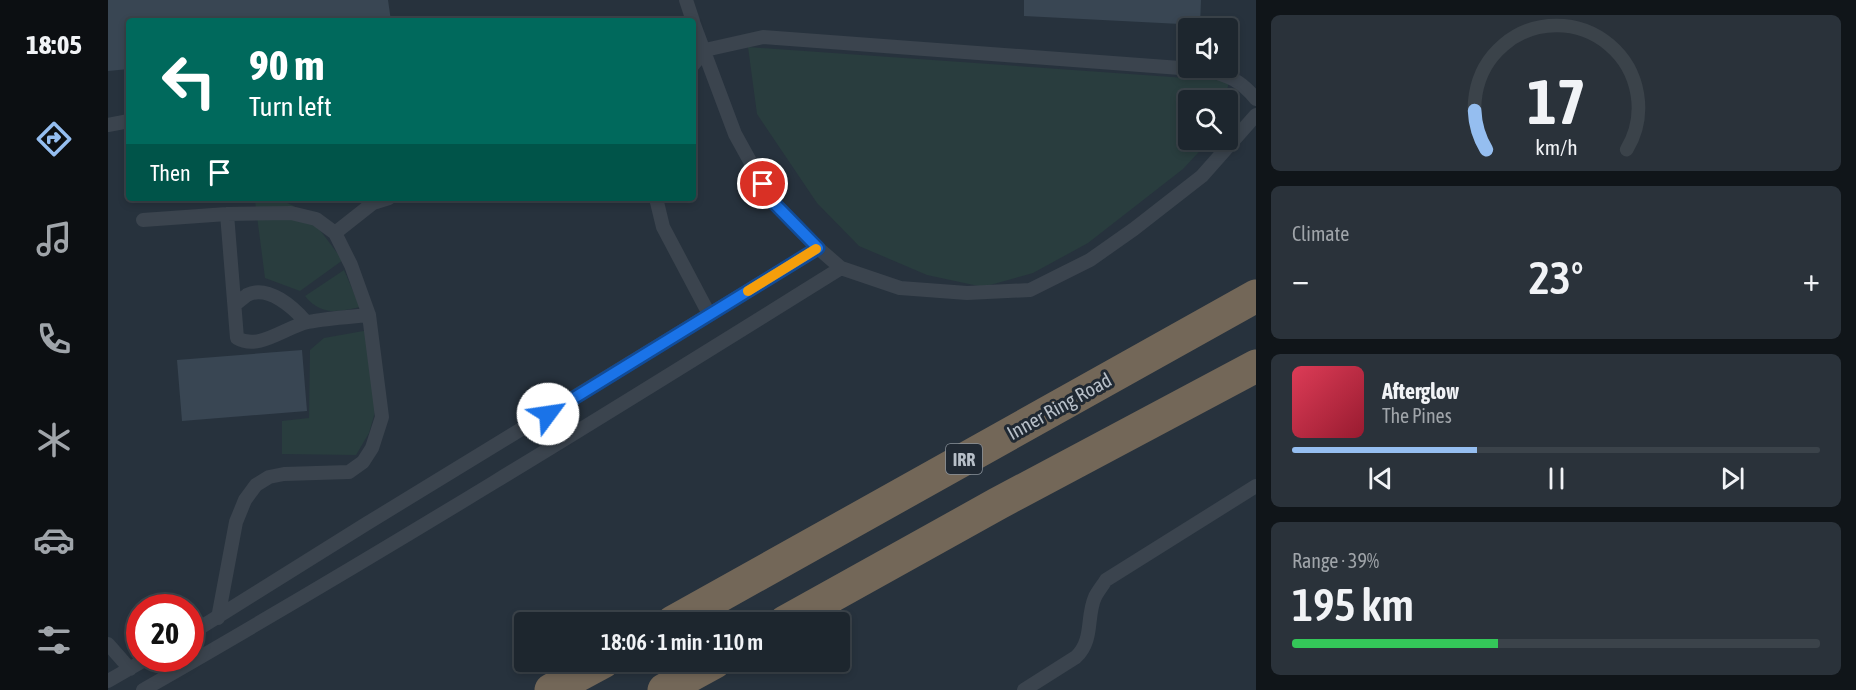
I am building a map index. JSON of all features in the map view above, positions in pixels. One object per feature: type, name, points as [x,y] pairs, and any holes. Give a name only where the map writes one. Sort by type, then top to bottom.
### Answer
[{"type":"highway","name":"Inner Ring Road","points":[[691,612],[1256,296]]},
{"type":"highway","points":[[803,612],[997,504],[1256,366]]},
{"type":"highway","points":[[551,690],[584,672]]},
{"type":"highway","points":[[664,690],[697,672]]},
{"type":"lane","points":[[686,0],[692,18]]},
{"type":"lane","points":[[696,28],[735,134],[772,201],[841,268],[900,288],[967,293],[1030,290],[1090,260],[1143,222],[1202,176],[1256,116]]},
{"type":"lane","points":[[696,61],[705,50],[763,38],[1207,70],[1228,75],[1245,87],[1256,99]]},
{"type":"lane","points":[[108,124],[126,121]]},
{"type":"lane","points":[[335,233],[373,203],[379,201]]},
{"type":"lane","points":[[657,201],[663,227],[709,314]]},
{"type":"lane","points":[[143,220],[227,214],[291,213],[315,219],[335,233],[351,265],[369,315],[382,417],[372,448],[363,462],[349,471],[284,474],[269,477],[256,486],[245,500],[236,522],[218,618]]},
{"type":"lane","points":[[227,214],[237,338],[244,342],[258,342],[306,322],[369,315]]},
{"type":"lane","points":[[204,626],[366,524],[818,248]]},
{"type":"lane","points":[[143,690],[295,603],[548,451],[841,268]]},
{"type":"lane","points":[[235,304],[249,294],[267,293],[296,310],[306,322]]},
{"type":"lane","points":[[1024,690],[1083,651],[1088,643],[1095,598],[1106,580],[1256,486]]},
{"type":"lane","points":[[108,644],[126,664]]},
{"type":"lane","points":[[108,681],[126,671]]},
{"type":"green space","points":[[748,47],[1229,81],[1227,90],[1178,90],[1178,150],[1201,150],[1183,169],[1088,243],[1033,273],[983,287],[927,275],[859,246],[817,203],[757,114]]},
{"type":"green space","points":[[255,201],[282,201],[300,210],[318,228],[343,260],[300,291],[265,278]]},
{"type":"green space","points":[[344,270],[360,307],[337,311],[324,310],[305,296]]},
{"type":"green space","points":[[369,330],[380,395],[369,433],[356,455],[282,454],[282,421],[309,418],[310,350],[324,338]]},
{"type":"building","points":[[108,0],[388,0],[391,18],[126,18],[126,69],[108,71]]},
{"type":"building","points":[[1024,0],[1201,0],[1200,18],[1178,18],[1178,24],[1024,16]]},
{"type":"building","points":[[302,350],[307,411],[182,421],[177,360]]},
{"type":"slow traffic","points":[[748,291],[816,249]]},
{"type":"route","points":[[548,414],[818,248],[772,201],[763,184]]}]
